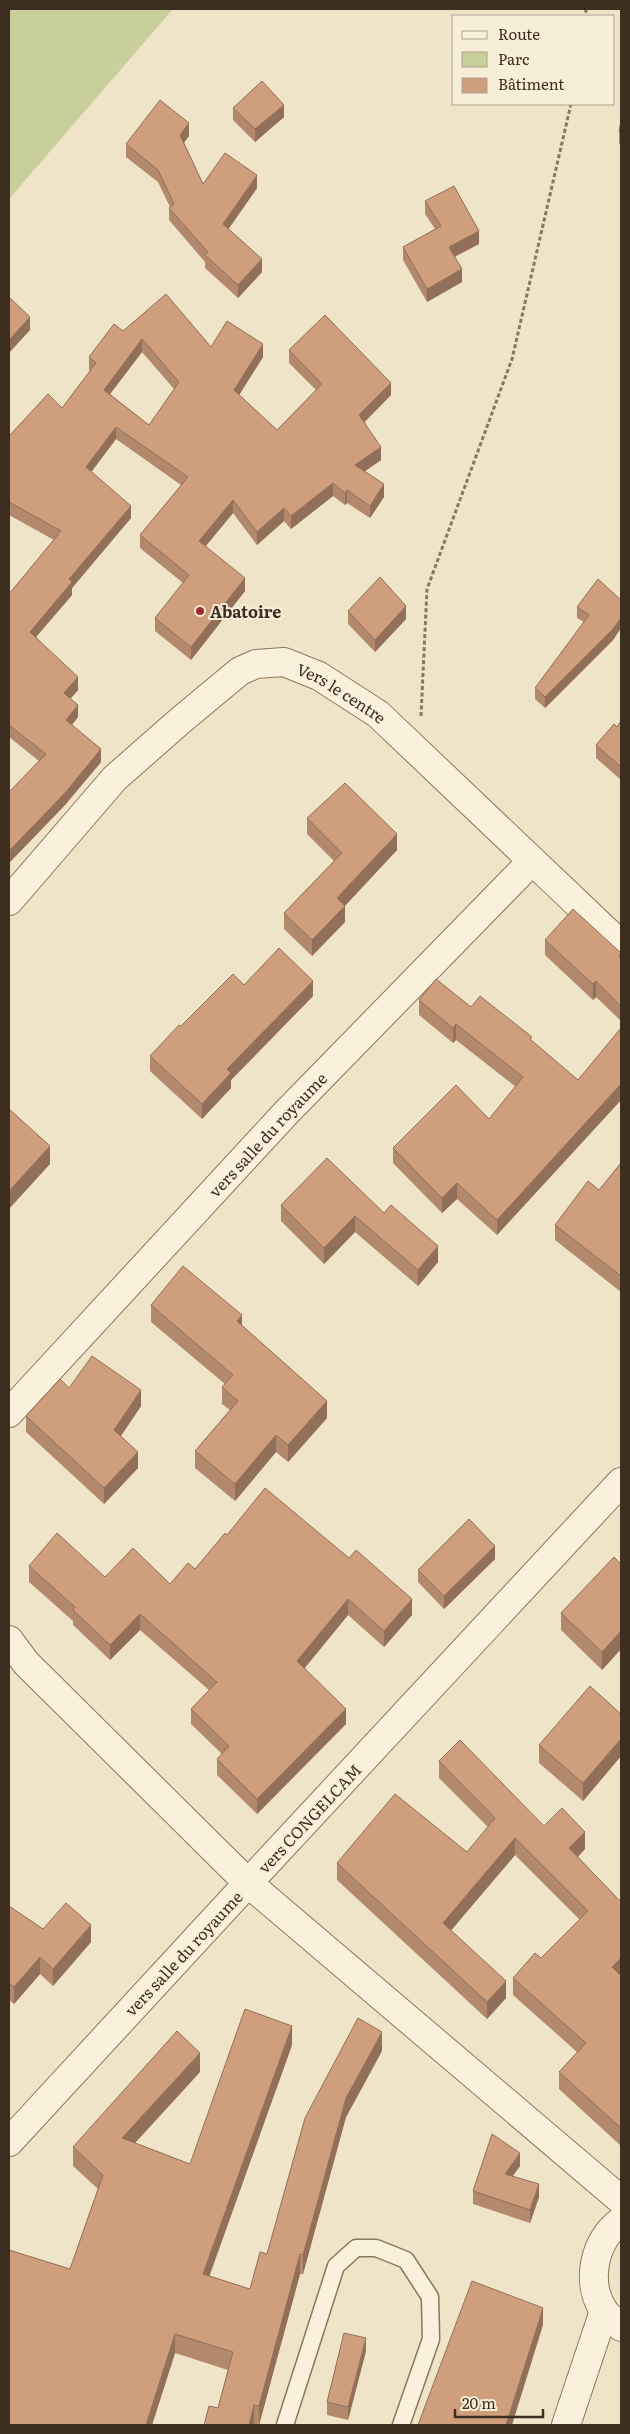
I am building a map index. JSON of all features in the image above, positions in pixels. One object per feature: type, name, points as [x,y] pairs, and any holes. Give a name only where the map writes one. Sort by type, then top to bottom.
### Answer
[{"type":"street","name":"Vers le centre","points":[[9,901],[115,778],[240,670],[256,664],[284,662],[319,676],[378,714],[621,945]]},
{"type":"street","name":"vers salle du royaume","points":[[9,1413],[285,1114],[532,861]]},
{"type":"street","name":"vers CONGELCAM","points":[[621,1482],[248,1883],[621,2200]]},
{"type":"street","name":"vers salle du royaume","points":[[9,1640],[18,1659],[248,1883],[9,2142]]},
{"type":"street","points":[[566,2425],[613,2319],[594,2283],[596,2254],[611,2228],[621,2220]]},
{"type":"lane","points":[[285,2425],[336,2266],[356,2248],[376,2248],[406,2260],[430,2297],[430,2339],[401,2425]]},
{"type":"path","points":[[420,754],[427,589],[512,359],[571,105]]},
{"type":"green space","points":[[9,9],[173,9],[9,199]]},
{"type":"building","points":[[262,81],[284,105],[255,129],[233,108]]},
{"type":"building","points":[[160,100],[189,123],[180,135],[203,184],[225,153],[257,175],[223,224],[262,259],[238,285],[205,255],[208,252],[169,208],[174,204],[158,170],[126,144]]},
{"type":"building","points":[[454,186],[479,231],[449,247],[462,269],[427,289],[403,247],[441,226],[425,201]]},
{"type":"building","points":[[166,294],[211,347],[227,321],[263,344],[234,390],[277,430],[322,384],[289,350],[325,315],[391,383],[359,415],[381,447],[355,465],[384,484],[370,506],[347,490],[345,493],[333,483],[291,516],[284,508],[257,532],[233,500],[199,541],[245,578],[191,647],[155,618],[189,575],[140,535],[188,477],[116,427],[86,467],[131,506],[69,579],[72,582],[30,632],[78,677],[64,693],[78,705],[66,720],[101,749],[65,793],[9,851],[9,792],[46,754],[9,725],[9,594],[61,531],[9,502],[9,436],[48,394],[62,408],[96,363],[89,357],[114,324],[123,331]],"holes":[[[142,339],[179,382],[149,425],[104,390]]]},
{"type":"building","points":[[9,297],[30,317],[9,340]]},
{"type":"building","points":[[380,577],[406,606],[375,640],[348,611]]},
{"type":"building","points":[[598,579],[621,600],[621,618],[613,629],[545,697],[535,688],[589,615],[577,607]]},
{"type":"building","points":[[621,721],[621,767],[596,745],[614,724],[617,727]]},
{"type":"building","points":[[345,783],[397,834],[337,898],[345,906],[312,940],[284,913],[342,853],[307,818]]},
{"type":"building","points":[[573,909],[621,953],[619,956],[621,959],[621,1006],[596,981],[593,984],[545,940]]},
{"type":"building","points":[[279,948],[313,981],[227,1069],[231,1073],[202,1104],[150,1056],[179,1025],[181,1026],[233,974],[244,985]]},
{"type":"building","points":[[436,979],[471,1007],[480,996],[532,1037],[530,1039],[578,1080],[621,1028],[621,1084],[497,1220],[457,1183],[442,1198],[393,1148],[456,1085],[489,1119],[523,1077],[456,1024],[453,1028],[419,1000]]},
{"type":"building","points":[[9,1109],[50,1146],[9,1191]]},
{"type":"building","points":[[327,1158],[384,1213],[391,1205],[438,1246],[418,1270],[355,1216],[324,1248],[281,1205]]},
{"type":"building","points":[[621,1163],[621,1276],[555,1225],[588,1181],[599,1190]]},
{"type":"building","points":[[183,1266],[242,1315],[237,1321],[327,1401],[288,1445],[276,1435],[235,1484],[195,1451],[238,1401],[222,1387],[233,1375],[151,1305]]},
{"type":"building","points":[[92,1356],[141,1390],[114,1430],[138,1452],[104,1488],[26,1416],[60,1379],[69,1388]]},
{"type":"building","points":[[265,1488],[349,1558],[356,1550],[412,1599],[384,1631],[348,1599],[297,1661],[346,1709],[257,1799],[217,1759],[229,1746],[191,1709],[217,1682],[140,1614],[110,1645],[73,1610],[75,1607],[29,1566],[57,1533],[105,1577],[133,1548],[170,1584],[188,1563],[195,1569],[225,1533],[227,1535]]},
{"type":"building","points":[[469,1519],[495,1546],[444,1596],[418,1570]]},
{"type":"building","points":[[614,1557],[621,1564],[621,1631],[602,1652],[561,1613]]},
{"type":"building","points":[[590,1686],[621,1714],[621,1739],[583,1783],[539,1745]]},
{"type":"building","points":[[460,1740],[544,1826],[562,1808],[585,1832],[569,1848],[621,1902],[621,1958],[612,1967],[621,1976],[621,2128],[559,2072],[586,2043],[513,1978],[535,1953],[541,1958],[588,1911],[515,1838],[443,1923],[506,1981],[487,2002],[337,1863],[395,1794],[467,1852],[495,1818],[439,1761]]},
{"type":"building","points":[[66,1903],[91,1925],[53,1969],[40,1957],[14,1987],[9,1983],[9,1906],[43,1929]]},
{"type":"building","points":[[245,2009],[292,2026],[203,2274],[250,2289],[260,2252],[267,2254],[305,2118],[358,2018],[382,2032],[346,2098],[303,2255],[300,2254],[259,2406],[254,2405],[249,2425],[204,2425],[209,2406],[218,2408],[233,2352],[175,2334],[146,2425],[9,2424],[9,2250],[70,2269],[103,2175],[73,2147],[177,2031],[200,2053],[122,2138],[190,2164]]},
{"type":"building","points":[[492,2134],[520,2153],[505,2174],[539,2184],[530,2210],[473,2191]]},
{"type":"building","points":[[472,2281],[543,2308],[506,2425],[418,2425]]},
{"type":"building","points":[[344,2333],[366,2338],[348,2407],[327,2402]]},
{"type":"place","name":"Abatoire","points":[[200,611]]}]
